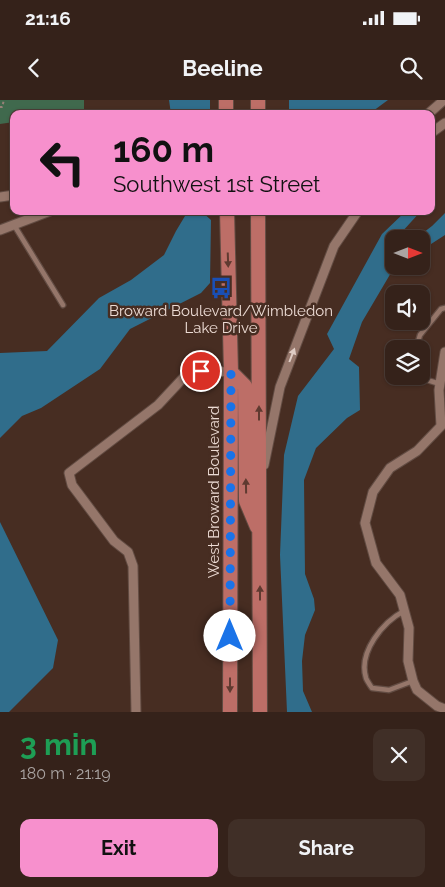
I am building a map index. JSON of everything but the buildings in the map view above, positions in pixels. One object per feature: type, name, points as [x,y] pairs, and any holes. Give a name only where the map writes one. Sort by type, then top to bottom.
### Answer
[{"type":"main road","name":"West Broward Boulevard","points":[[227,215],[231,372],[230,712]]},
{"type":"main road","points":[[258,215],[260,712]]},
{"type":"main road","points":[[231,372],[245,386],[246,501],[260,532]]},
{"type":"street","points":[[433,110],[444,100]]},
{"type":"street","points":[[435,130],[445,122]]},
{"type":"street","points":[[0,230],[40,215]]},
{"type":"street","points":[[259,487],[280,387],[334,246],[355,215]]},
{"type":"street","points":[[445,352],[440,384],[443,427],[417,451],[390,468],[373,492],[365,523],[376,563],[400,595],[409,628],[408,661],[413,681],[417,690],[437,706],[445,709]]},
{"type":"street","points":[[136,712],[133,566],[128,552],[114,541],[72,485],[69,473],[158,405],[186,375],[201,371],[231,372]]},
{"type":"lane","points":[[14,225],[63,305]]},
{"type":"lane","points":[[419,340],[420,335],[441,309],[445,308]]},
{"type":"lane","points":[[430,380],[440,384]]},
{"type":"lane","points":[[404,611],[395,616],[374,639],[365,659],[366,677],[372,688],[389,690],[413,681]]},
{"type":"path","points":[[0,107],[4,100]]},
{"type":"green space","points":[[0,100],[84,100],[84,109],[79,110],[10,110],[10,123],[0,124]]},
{"type":"water","points":[[169,100],[210,100],[210,110],[170,110]]},
{"type":"water","points":[[289,100],[388,100],[374,110],[289,110]]},
{"type":"water","points":[[445,213],[445,235],[430,245],[430,230],[427,230]]},
{"type":"water","points":[[186,215],[205,215],[211,220],[210,283],[201,293],[130,329],[100,369],[41,408],[22,416],[0,438],[0,353],[47,351],[99,298],[131,280],[164,255]]},
{"type":"water","points":[[402,215],[417,215],[404,230],[386,230]]},
{"type":"water","points":[[385,231],[385,275],[390,275],[362,322],[349,359],[359,367],[360,410],[347,418],[316,448],[304,480],[305,574],[314,599],[315,610],[305,635],[302,661],[303,691],[312,712],[287,712],[280,555],[284,455],[298,396],[334,349],[327,334]]},
{"type":"water","points":[[0,522],[58,640],[53,668],[9,712],[0,712]]},
{"type":"place","name":"Broward Boulevard/Wimbledon Lake Drive","points":[[221,288]]},
{"type":"route","points":[[201,371],[231,372],[230,636]]}]
